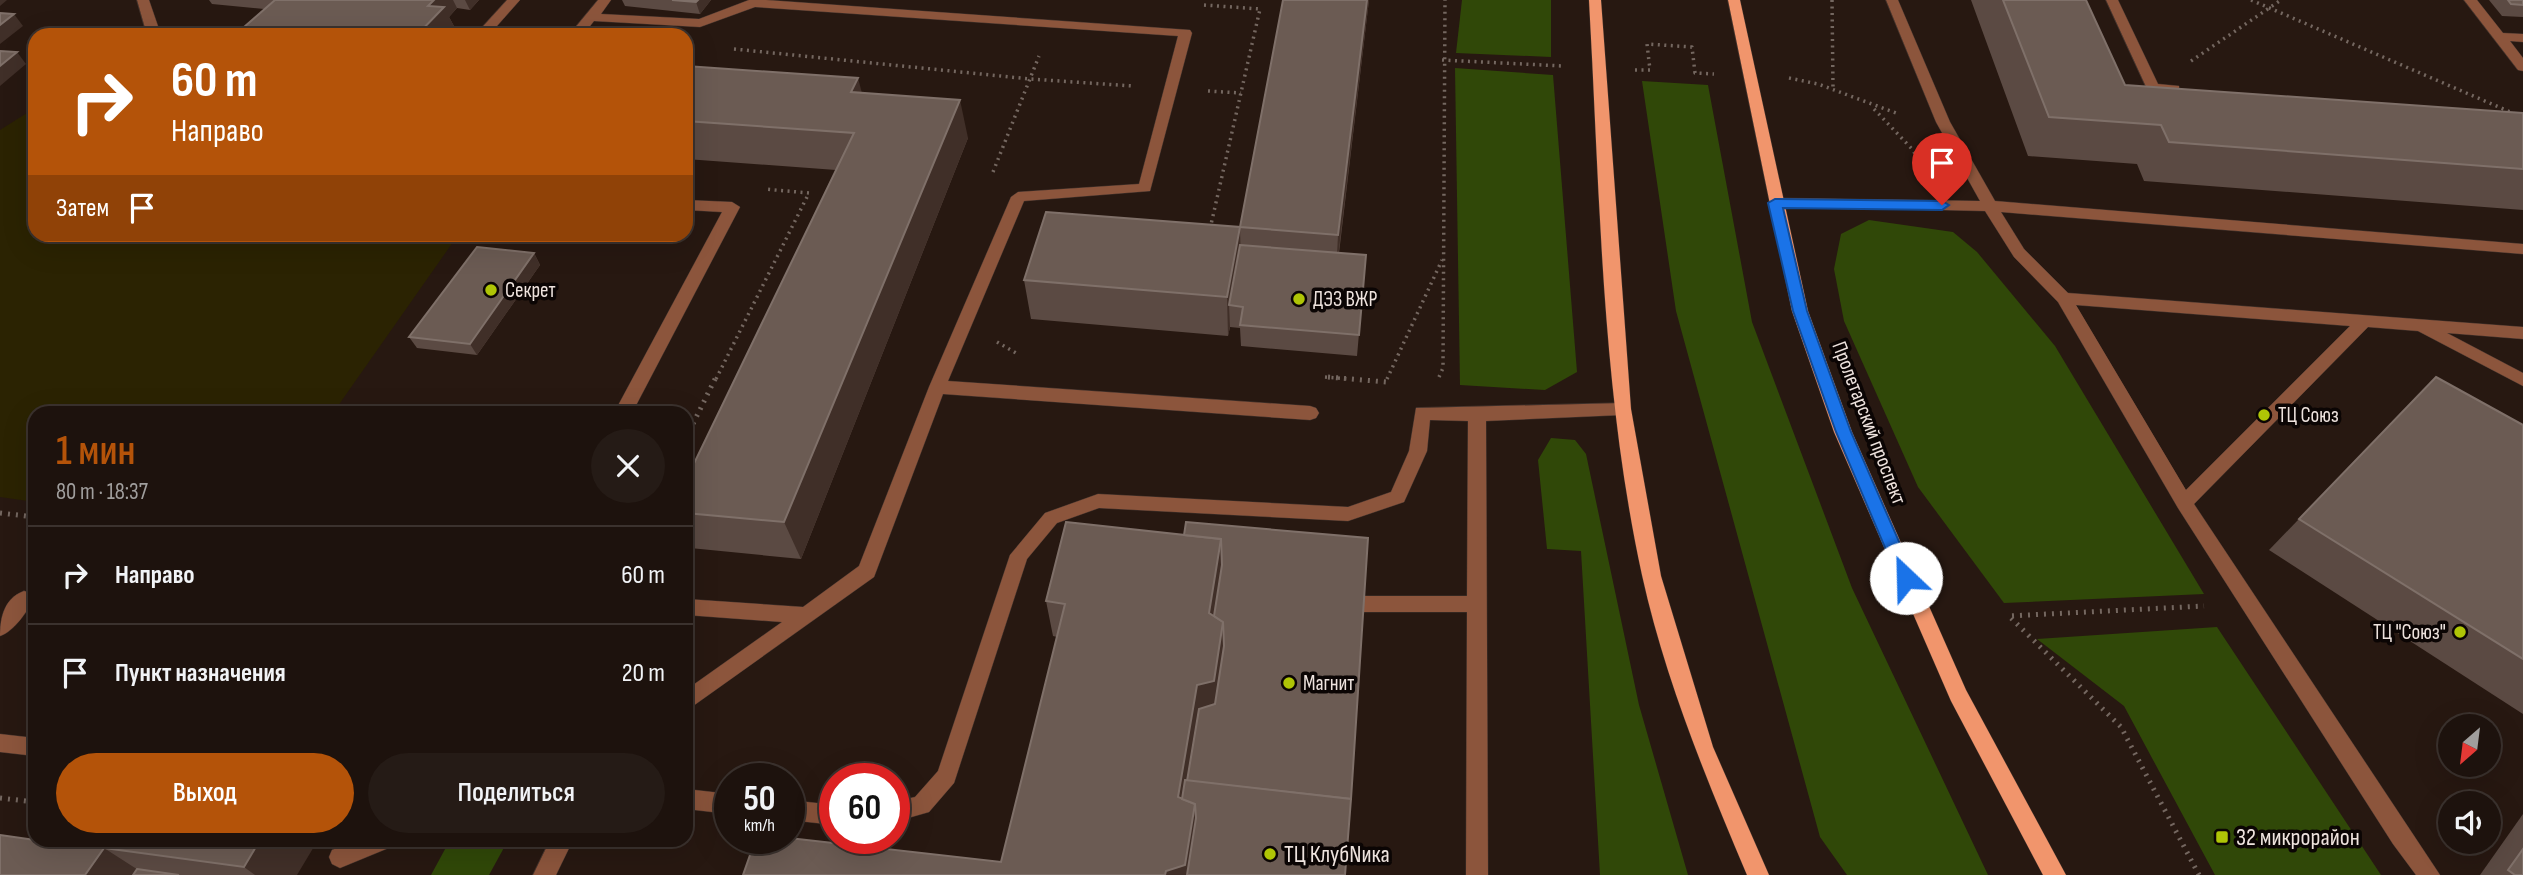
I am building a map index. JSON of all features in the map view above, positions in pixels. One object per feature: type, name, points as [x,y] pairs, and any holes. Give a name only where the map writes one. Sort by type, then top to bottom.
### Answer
[{"type":"main road","points":[[1595,0],[1622,409],[1652,576],[1703,747],[1758,875]]},
{"type":"main road","name":"Пролетарский проспект","points":[[1734,0],[1800,311],[1843,432],[1958,695],[2055,875]]},
{"type":"lane","points":[[144,0],[152,28]]},
{"type":"lane","points":[[488,28],[514,0]]},
{"type":"lane","points":[[582,28],[605,0]]},
{"type":"lane","points":[[1892,0],[1942,122],[1990,206],[2019,253],[2064,299],[2184,503],[2429,875]]},
{"type":"lane","points":[[2112,0],[2153,88],[2193,91]]},
{"type":"lane","points":[[2470,0],[2523,67]]},
{"type":"lane","points":[[592,17],[700,23],[754,3],[1185,33],[1145,188],[1018,197],[937,387],[867,571],[693,697]]},
{"type":"lane","points":[[2499,37],[2523,38]]},
{"type":"lane","points":[[1775,203],[1990,206],[2523,248]]},
{"type":"lane","points":[[627,406],[732,207],[693,205]]},
{"type":"lane","points":[[2064,299],[2523,333]]},
{"type":"lane","points":[[2184,503],[2364,321]]},
{"type":"lane","points":[[2419,325],[2523,380]]},
{"type":"lane","points":[[937,387],[1310,413]]},
{"type":"lane","points":[[910,807],[921,804],[947,776],[1019,555],[1051,518],[1098,502],[1348,514],[1398,497],[1418,451],[1422,412],[1477,415],[1622,409]]},
{"type":"lane","points":[[1477,415],[1477,875]]},
{"type":"lane","points":[[0,628],[24,599]]},
{"type":"lane","points":[[1364,604],[1476,604]]},
{"type":"lane","points":[[693,607],[806,615]]},
{"type":"lane","points":[[0,743],[28,746]]},
{"type":"lane","points":[[693,800],[714,802]]},
{"type":"lane","points":[[340,857],[365,847]]},
{"type":"lane","points":[[544,875],[558,847]]},
{"type":"path","points":[[1422,412],[1443,368],[1442,60],[1445,0]]},
{"type":"path","points":[[1832,0],[1833,87],[1874,109]]},
{"type":"path","points":[[2252,0],[2516,115]]},
{"type":"path","points":[[2153,88],[2281,0]]},
{"type":"path","points":[[1191,5],[1260,9],[1208,239]]},
{"type":"path","points":[[1442,60],[1650,70],[1647,44],[1692,47],[1695,73]]},
{"type":"path","points":[[732,49],[1030,79],[1241,93]]},
{"type":"path","points":[[693,424],[809,193],[754,188]]},
{"type":"path","points":[[1317,377],[1386,382],[1442,260]]},
{"type":"path","points":[[990,337],[1013,353],[1027,354]]},
{"type":"path","points":[[0,513],[28,516]]},
{"type":"path","points":[[2199,875],[2121,727],[2009,616],[2249,604]]},
{"type":"path","points":[[0,798],[28,801]]},
{"type":"green space","points":[[1462,0],[1551,0],[1551,57],[1456,53]]},
{"type":"green space","points":[[1455,68],[1553,75],[1577,372],[1545,390],[1460,385]]},
{"type":"green space","points":[[1642,81],[1708,85],[1752,322],[1852,588],[1988,875],[1847,875],[1820,837],[1676,311]]},
{"type":"green space","points":[[1869,220],[1953,232],[1977,252],[2055,346],[2204,594],[2004,603],[1918,487],[1844,321],[1834,269],[1841,234]]},
{"type":"green space","points":[[1551,438],[1575,440],[1586,454],[1639,705],[1688,875],[1600,875],[1581,551],[1547,549],[1538,460]]},
{"type":"green space","points":[[2217,627],[2381,875],[2215,875],[2124,706],[2037,639]]},
{"type":"green space","points":[[446,847],[504,847],[489,875],[431,875]]},
{"type":"sand","points":[[28,112],[28,242],[453,242],[338,406],[28,406],[28,501],[0,497],[0,130]]},
{"type":"building","points":[[275,0],[434,0],[428,6],[444,7],[424,28],[243,28]]},
{"type":"building","points":[[1283,0],[1367,0],[1338,235],[1240,227]]},
{"type":"building","points":[[2003,0],[2086,0],[2125,85],[2523,113],[2523,169],[2169,142],[2161,125],[2049,117]]},
{"type":"building","points":[[2508,0],[2523,0],[2523,5],[2511,4]]},
{"type":"building","points":[[0,13],[14,14],[0,25]]},
{"type":"building","points":[[0,51],[17,52],[0,66]]},
{"type":"building","points":[[693,66],[858,78],[851,92],[960,100],[784,522],[693,514],[693,466],[854,133],[693,122]]},
{"type":"building","points":[[1046,212],[1240,227],[1227,297],[1024,280]]},
{"type":"building","name":"ДЭЗ ВЖР","points":[[1240,245],[1366,255],[1359,335],[1240,325],[1243,307],[1229,305]]},
{"type":"building","name":"Секрет","points":[[477,247],[534,253],[470,344],[409,337]]},
{"type":"building","name":"ТЦ \"Союз\"","points":[[2436,377],[2523,425],[2523,659],[2299,519]]},
{"type":"building","points":[[1066,522],[1221,539],[1209,613],[1223,622],[1214,681],[1197,685],[1178,797],[1195,804],[1185,865],[1166,871],[1165,875],[743,875],[750,854],[805,854],[805,840],[819,841],[819,854],[910,854],[910,852],[1001,862],[1065,604],[1046,601]]},
{"type":"building","points":[[1186,522],[1368,538],[1351,799],[1187,781],[1199,709],[1215,704],[1224,646],[1223,622],[1214,616],[1222,565],[1221,539],[1184,535]]},
{"type":"building","name":"ТЦ КлубNика","points":[[1185,780],[1351,799],[1345,875],[1187,875],[1196,818],[1195,804],[1182,799]]},
{"type":"building","points":[[0,835],[28,839],[28,847],[104,848],[85,875],[0,875]]},
{"type":"building","points":[[105,847],[256,847],[244,867]]},
{"type":"building","points":[[2523,849],[2523,875],[2515,875],[2508,870]]},
{"type":"building","points":[[137,869],[179,875],[133,875]]},
{"type":"place","name":"Секрет","points":[[491,290]]},
{"type":"place","name":"ДЭЗ ВЖР","points":[[1299,299]]},
{"type":"place","name":"ТЦ Союз","points":[[2264,415]]},
{"type":"place","name":"ТЦ \"Союз\"","points":[[2460,632]]},
{"type":"place","name":"Магнит","points":[[1289,683]]},
{"type":"place","name":"32 микрорайон","points":[[2222,837]]},
{"type":"place","name":"ТЦ КлубNика","points":[[1270,854]]},
{"type":"route","points":[[1906,578],[1843,432],[1800,311],[1775,203],[1942,205]]}]
